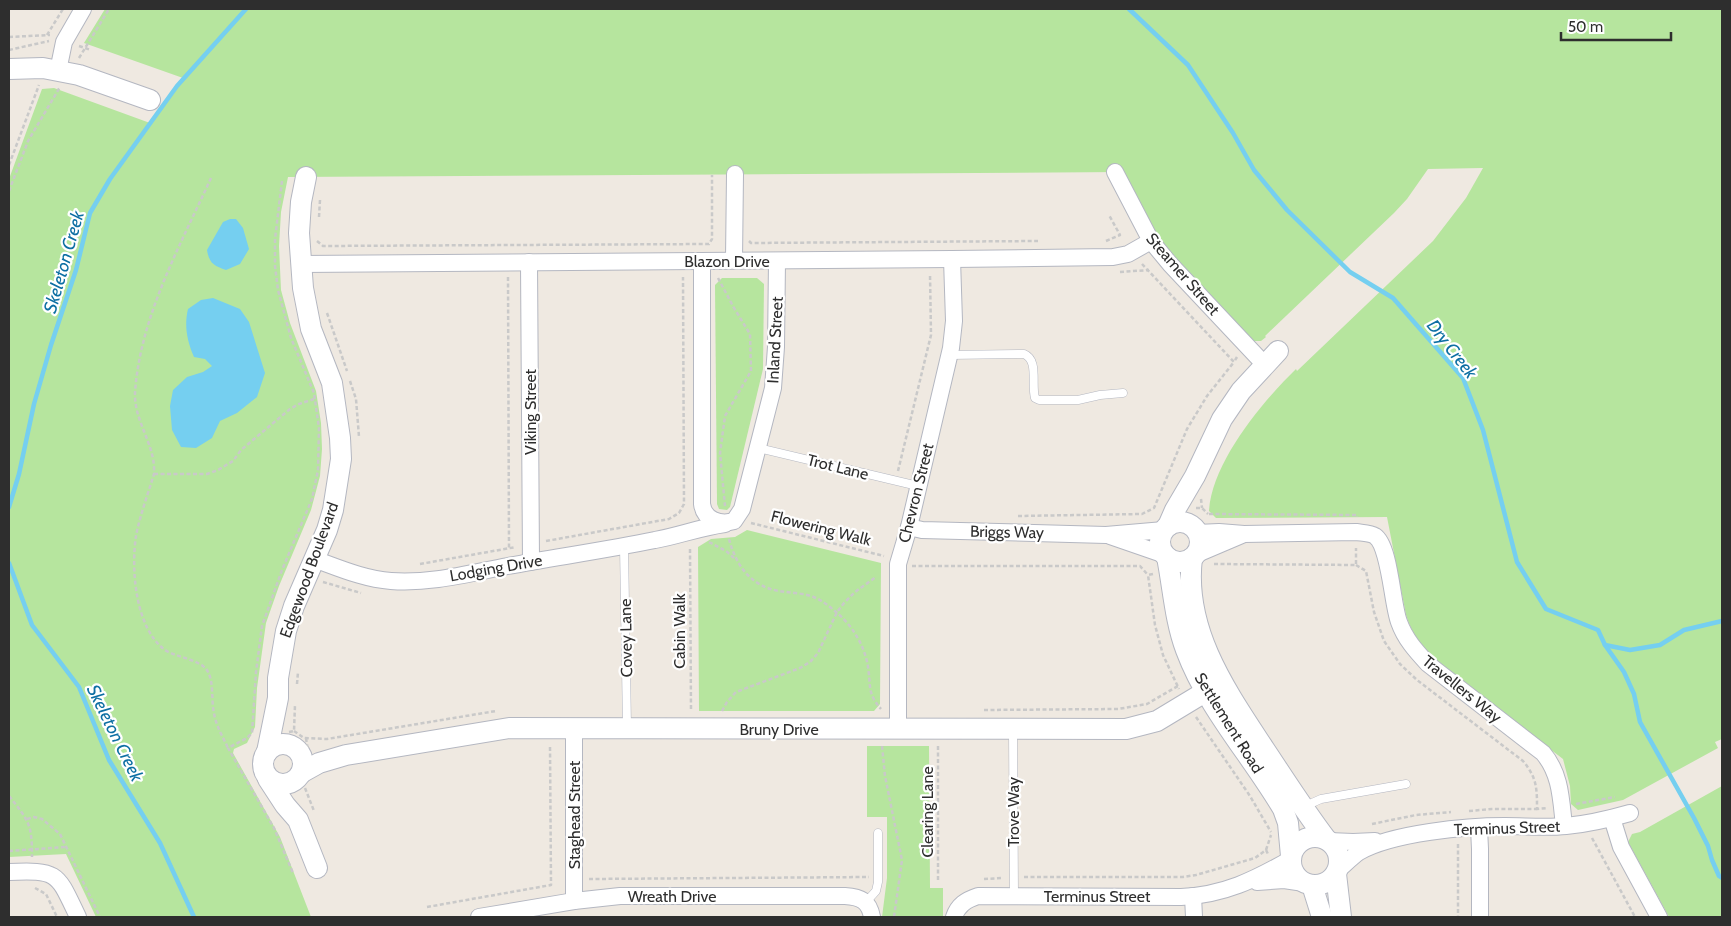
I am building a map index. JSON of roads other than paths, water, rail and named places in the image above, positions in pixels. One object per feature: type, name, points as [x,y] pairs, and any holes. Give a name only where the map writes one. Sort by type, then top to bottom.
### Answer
[{"type":"street","points":[[63,72],[64,42],[83,9]]},
{"type":"street","points":[[9,69],[43,68],[79,74],[150,100]]},
{"type":"street","name":"Steamer Street","points":[[1115,172],[1151,241],[1170,264],[1271,358]]},
{"type":"street","points":[[734,260],[735,174]]},
{"type":"street","name":"Edgewood Boulevard","points":[[278,741],[290,697],[278,671],[286,631],[294,606],[321,562],[333,510],[341,459],[341,445],[332,383],[311,329],[302,288],[299,240],[301,202],[306,177]]},
{"type":"street","name":"Blazon Drive","points":[[300,264],[1113,257],[1128,254],[1151,241]]},
{"type":"street","name":"Chevron Street","points":[[890,728],[898,564],[909,527],[949,355],[954,321],[952,259]]},
{"type":"street","points":[[680,535],[692,527],[717,519],[709,261]]},
{"type":"street","name":"Inland Street","points":[[717,519],[734,521],[742,509],[773,388],[776,347],[777,261]]},
{"type":"street","name":"Viking Street","points":[[529,262],[532,562]]},
{"type":"street","points":[[1244,534],[1179,562],[1166,556],[1160,542],[1175,510],[1195,476],[1222,418],[1241,391],[1271,358]]},
{"type":"street","points":[[1194,556],[1200,544],[1192,511],[1195,476]]},
{"type":"street","name":"Lodging Drive","points":[[321,562],[366,577],[415,582],[680,535],[705,526],[717,519]]},
{"type":"street","points":[[1166,528],[1174,523],[1185,523],[1196,531],[1244,534]]},
{"type":"street","name":"Briggs Way","points":[[909,527],[922,530],[1106,535],[1166,528]]},
{"type":"street","name":"Travellers Way","points":[[1244,534],[1356,532],[1377,537],[1385,553],[1399,622],[1413,648],[1428,664],[1549,760],[1559,783],[1564,826]]},
{"type":"street","name":"Briggs Way","points":[[1106,535],[1166,556]]},
{"type":"street","name":"Settlement Road","points":[[1166,556],[1177,620],[1186,649],[1205,692],[1283,810],[1288,823],[1286,861]]},
{"type":"street","name":"Settlement Road","points":[[1194,556],[1190,571],[1195,616],[1200,637],[1209,658],[1234,703],[1302,807],[1327,840]]},
{"type":"street","name":"Bruny Drive","points":[[300,775],[319,763],[346,755],[508,728],[1126,729],[1157,721],[1205,692]]},
{"type":"street","name":"Staghead Street","points":[[574,729],[574,901]]},
{"type":"street","points":[[298,820],[300,775],[303,764],[278,741],[262,764],[264,772],[298,820],[317,868]]},
{"type":"street","name":"Bruny Drive","points":[[278,741],[346,755]]},
{"type":"street","points":[[268,779],[273,782],[290,784],[300,775]]},
{"type":"street","name":"Terminus Street","points":[[1337,872],[1359,852],[1384,842],[1445,830],[1564,826],[1630,813]]},
{"type":"street","points":[[1612,818],[1621,847],[1659,917]]},
{"type":"street","points":[[1479,828],[1480,917]]},
{"type":"street","points":[[1322,917],[1308,884],[1294,873],[1286,861],[1304,839],[1311,837],[1327,840],[1335,846],[1339,854],[1340,862],[1337,872],[1341,917]]},
{"type":"street","name":"Terminus Street","points":[[1327,840],[1341,842],[1384,842]]},
{"type":"street","name":"Terminus Street","points":[[954,917],[961,905],[969,899],[978,896],[1207,895],[1248,882],[1286,861]]},
{"type":"street","points":[[9,872],[32,871],[47,873],[56,878],[62,885],[78,917]]},
{"type":"street","points":[[1308,884],[1326,883],[1337,872]]},
{"type":"street","name":"Terminus Street","points":[[1248,882],[1284,880],[1308,884]]},
{"type":"street","name":"Wreath Drive","points":[[479,917],[574,901],[620,896],[857,896],[866,902]]},
{"type":"street","points":[[1194,896],[1194,917]]},
{"type":"street","points":[[866,902],[872,917]]},
{"type":"lane","points":[[949,355],[1024,354],[1030,357],[1032,361],[1033,392],[1035,398],[1039,400],[1078,400],[1100,395],[1123,393]]},
{"type":"lane","name":"Trot Lane","points":[[758,448],[918,486]]},
{"type":"lane","name":"Covey Lane","points":[[624,546],[627,729]]},
{"type":"lane","name":"Trove Way","points":[[1013,728],[1014,896]]},
{"type":"lane","points":[[1302,807],[1321,799],[1406,784]]},
{"type":"lane","points":[[866,902],[876,891],[878,878],[878,834]]},
{"type":"water","points":[[236,219],[243,228],[249,249],[240,264],[226,270],[213,263],[209,258],[207,250],[223,222]]},
{"type":"water","points":[[213,298],[240,309],[249,322],[265,373],[257,397],[237,413],[220,421],[212,438],[196,448],[181,447],[172,430],[170,406],[173,390],[187,377],[203,372],[212,366],[205,359],[194,357],[187,333],[188,309],[201,300]]},
{"type":"waterway","name":"Skeleton Creek","points":[[9,507],[19,474],[34,404],[76,270],[90,213],[110,179],[177,86],[246,9]]},
{"type":"waterway","name":"Dry Creek","points":[[1129,9],[1188,65],[1233,133],[1254,170],[1287,210],[1350,272],[1393,298],[1463,378],[1483,430],[1517,562],[1546,609],[1598,630],[1605,645],[1630,650],[1660,645],[1684,630],[1722,621]]},
{"type":"waterway","name":"Skeleton Creek","points":[[9,563],[32,625],[79,687],[109,760],[160,843],[194,917]]},
{"type":"waterway","points":[[1605,645],[1624,672],[1634,694],[1640,722],[1694,818],[1708,846],[1719,876],[1722,878]]}]
